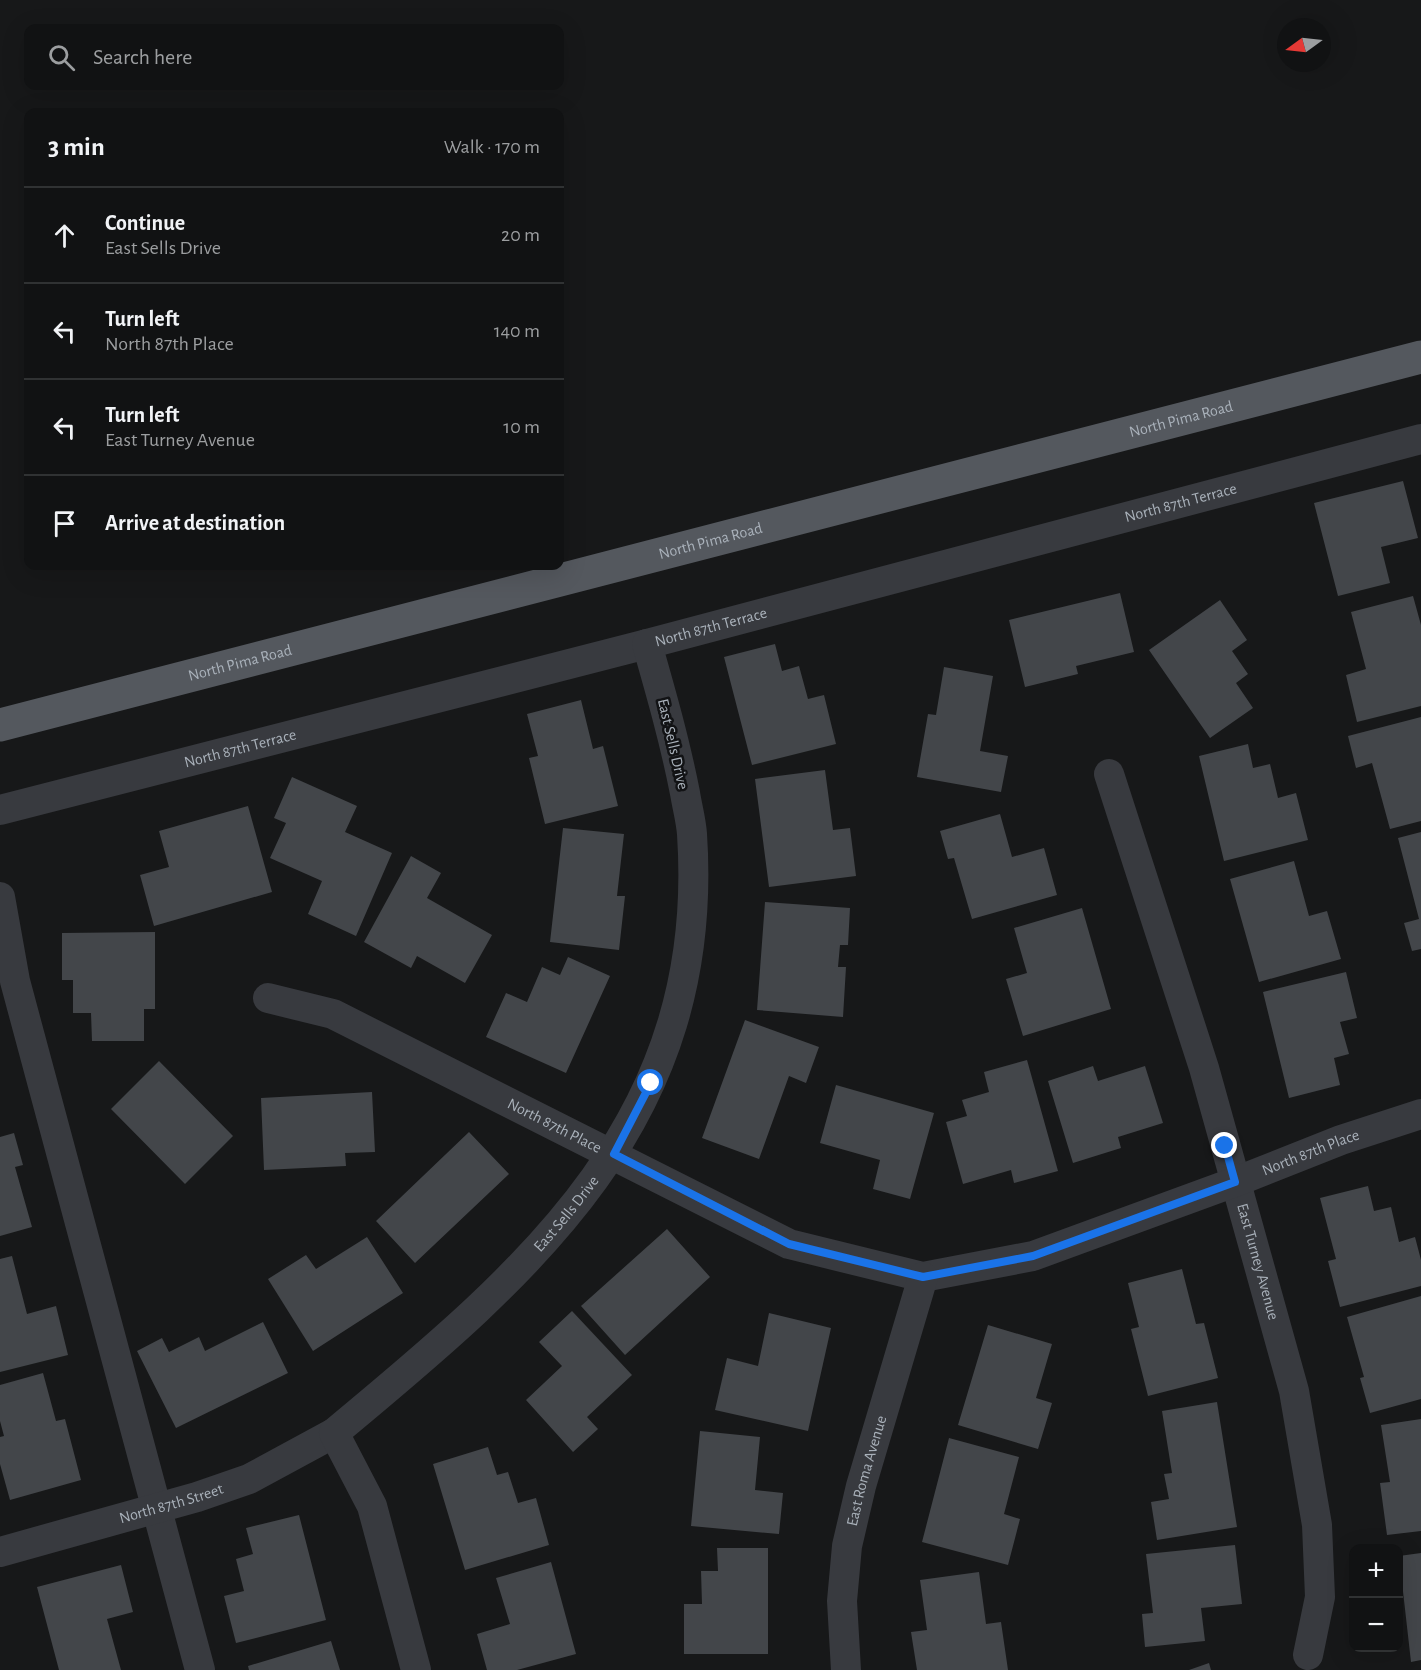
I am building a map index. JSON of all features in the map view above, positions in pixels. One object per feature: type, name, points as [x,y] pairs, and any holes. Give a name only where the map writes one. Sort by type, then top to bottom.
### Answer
[{"type":"main road","name":"North Pima Road","points":[[0,725],[1421,357]]},
{"type":"street","name":"North 87th Terrace","points":[[0,810],[646,644],[1421,439]]},
{"type":"street","name":"East Sells Drive","points":[[334,1433],[453,1334],[542,1245],[614,1154],[651,1083],[676,1016],[691,928],[692,833],[676,748],[646,644]]},
{"type":"street","name":"East Turney Avenue","points":[[1109,774],[1204,1068],[1294,1390],[1317,1525],[1320,1597],[1308,1655]]},
{"type":"street","points":[[0,897],[15,981],[200,1670]]},
{"type":"street","name":"North 87th Place","points":[[268,999],[333,1014],[789,1244],[923,1277],[1033,1256],[1235,1182],[1341,1140],[1421,1114]]},
{"type":"street","name":"East Roma Avenue","points":[[846,1670],[842,1600],[847,1546],[861,1486],[923,1277]]},
{"type":"street","points":[[334,1433],[372,1506],[416,1670]]},
{"type":"street","name":"North 87th Street","points":[[0,1552],[155,1509],[249,1479],[334,1433]]},
{"type":"building","points":[[1403,481],[1418,538],[1381,547],[1390,583],[1338,596],[1314,503]]},
{"type":"building","points":[[1120,593],[1134,652],[1076,666],[1078,674],[1025,687],[1009,620]]},
{"type":"building","points":[[1413,596],[1421,625],[1421,706],[1357,722],[1346,675],[1366,669],[1351,612]]},
{"type":"building","points":[[1220,600],[1247,640],[1232,651],[1248,674],[1236,683],[1253,708],[1210,738],[1149,650]]},
{"type":"building","points":[[775,644],[782,671],[799,666],[808,699],[824,695],[836,744],[752,765],[724,657]]},
{"type":"building","points":[[944,667],[993,676],[980,751],[1008,756],[1001,792],[917,777],[928,714],[936,715]]},
{"type":"building","points":[[581,700],[593,749],[603,746],[618,806],[545,824],[529,758],[538,756],[527,714]]},
{"type":"building","points":[[1421,717],[1421,821],[1390,829],[1372,763],[1356,768],[1348,736]]},
{"type":"building","points":[[1248,744],[1253,768],[1270,764],[1278,798],[1296,793],[1308,840],[1224,861],[1199,756]]},
{"type":"building","points":[[825,770],[833,830],[850,828],[856,876],[769,887],[755,779]]},
{"type":"building","points":[[292,777],[357,806],[345,832],[392,853],[356,936],[308,914],[322,881],[270,858],[286,823],[274,818]]},
{"type":"building","points":[[248,806],[272,892],[154,926],[140,875],[169,867],[159,831]]},
{"type":"building","points":[[1000,814],[1012,857],[1044,848],[1057,895],[972,919],[954,858],[948,859],[940,831]]},
{"type":"building","points":[[563,828],[624,834],[617,896],[625,896],[619,950],[550,942]]},
{"type":"building","points":[[1421,832],[1421,949],[1412,951],[1404,923],[1419,919],[1398,838]]},
{"type":"building","points":[[411,856],[441,873],[427,898],[492,935],[465,983],[417,956],[411,968],[364,942]]},
{"type":"building","points":[[1294,861],[1309,916],[1327,911],[1341,959],[1259,982],[1230,879]]},
{"type":"building","points":[[765,902],[850,908],[848,945],[840,945],[838,967],[846,967],[843,1017],[757,1010]]},
{"type":"building","points":[[1082,908],[1111,1009],[1023,1036],[1006,979],[1027,973],[1014,928]]},
{"type":"building","points":[[155,932],[155,1009],[144,1009],[144,1041],[92,1041],[91,1013],[73,1013],[73,980],[62,980],[62,933]]},
{"type":"building","points":[[568,957],[610,976],[566,1073],[486,1037],[506,993],[527,1002],[542,967],[560,975]]},
{"type":"building","points":[[1346,972],[1357,1018],[1340,1022],[1349,1054],[1334,1058],[1340,1085],[1289,1098],[1263,992]]},
{"type":"building","points":[[745,1020],[819,1047],[806,1083],[789,1076],[759,1159],[702,1138]]},
{"type":"building","points":[[1027,1060],[1058,1171],[1014,1183],[1011,1170],[963,1184],[946,1122],[967,1116],[962,1100],[989,1092],[984,1072]]},
{"type":"building","points":[[159,1061],[233,1136],[185,1184],[111,1109]]},
{"type":"building","points":[[1093,1066],[1098,1081],[1145,1066],[1163,1123],[1118,1137],[1121,1148],[1073,1163],[1048,1081]]},
{"type":"building","points":[[836,1085],[934,1113],[910,1199],[873,1189],[880,1160],[820,1143]]},
{"type":"building","points":[[372,1092],[375,1152],[345,1153],[346,1166],[264,1170],[261,1098]]},
{"type":"building","points":[[469,1132],[509,1174],[415,1263],[376,1221]]},
{"type":"building","points":[[14,1133],[23,1165],[15,1167],[32,1227],[0,1236],[0,1137]]},
{"type":"building","points":[[1368,1186],[1374,1211],[1391,1207],[1399,1242],[1415,1237],[1421,1260],[1421,1286],[1340,1307],[1328,1261],[1336,1259],[1320,1198]]},
{"type":"building","points":[[667,1229],[710,1277],[625,1355],[581,1306]]},
{"type":"building","points":[[367,1237],[403,1293],[313,1351],[268,1279],[306,1255],[316,1269]]},
{"type":"building","points":[[12,1256],[27,1314],[56,1306],[68,1355],[0,1372],[0,1259]]},
{"type":"building","points":[[1182,1269],[1196,1324],[1204,1323],[1218,1378],[1148,1396],[1131,1329],[1139,1327],[1128,1283]]},
{"type":"building","points":[[1421,1296],[1421,1399],[1370,1413],[1360,1378],[1364,1377],[1347,1317]]},
{"type":"building","points":[[572,1311],[632,1375],[587,1417],[598,1429],[573,1452],[526,1400],[562,1366],[539,1342]]},
{"type":"building","points":[[769,1313],[831,1328],[808,1431],[715,1410],[727,1358],[758,1366]]},
{"type":"building","points":[[263,1322],[288,1373],[176,1428],[137,1351],[162,1338],[169,1352],[199,1337],[205,1351]]},
{"type":"building","points":[[988,1325],[1052,1344],[1036,1398],[1052,1403],[1038,1449],[958,1425]]},
{"type":"building","points":[[43,1373],[56,1421],[65,1419],[81,1480],[10,1500],[0,1464],[0,1437],[4,1436],[0,1421],[0,1385]]},
{"type":"building","points":[[1217,1402],[1237,1527],[1157,1540],[1151,1502],[1169,1499],[1164,1474],[1172,1473],[1162,1411]]},
{"type":"building","points":[[1421,1419],[1421,1531],[1387,1535],[1380,1483],[1390,1482],[1381,1425]]},
{"type":"building","points":[[700,1431],[760,1437],[755,1490],[783,1493],[779,1534],[691,1526]]},
{"type":"building","points":[[949,1438],[1019,1457],[1004,1514],[1020,1519],[1008,1565],[922,1542]]},
{"type":"building","points":[[488,1447],[497,1475],[508,1472],[518,1503],[536,1498],[549,1545],[465,1570],[433,1464]]},
{"type":"building","points":[[299,1515],[326,1620],[236,1643],[224,1596],[244,1591],[236,1559],[253,1554],[246,1528]]},
{"type":"building","points":[[1235,1545],[1242,1604],[1201,1608],[1205,1641],[1145,1647],[1142,1614],[1153,1613],[1146,1554]]},
{"type":"building","points":[[717,1548],[768,1548],[768,1654],[684,1654],[684,1604],[702,1604],[701,1571],[718,1571]]},
{"type":"building","points":[[1421,1553],[1421,1660],[1411,1662],[1403,1591],[1403,1555]]},
{"type":"building","points":[[551,1562],[576,1654],[517,1670],[487,1670],[477,1634],[510,1624],[496,1578]]},
{"type":"building","points":[[121,1565],[133,1612],[107,1619],[121,1670],[59,1670],[37,1587]]},
{"type":"building","points":[[979,1572],[986,1624],[1001,1622],[1008,1670],[917,1670],[911,1632],[927,1630],[920,1580]]},
{"type":"building","points":[[331,1641],[340,1670],[249,1670],[248,1666]]},
{"type":"building","points":[[1209,1663],[1211,1670],[1189,1670]]},
{"type":"route","points":[[651,1083],[614,1154],[789,1244],[923,1277],[1033,1256],[1235,1182],[1225,1146]]}]
